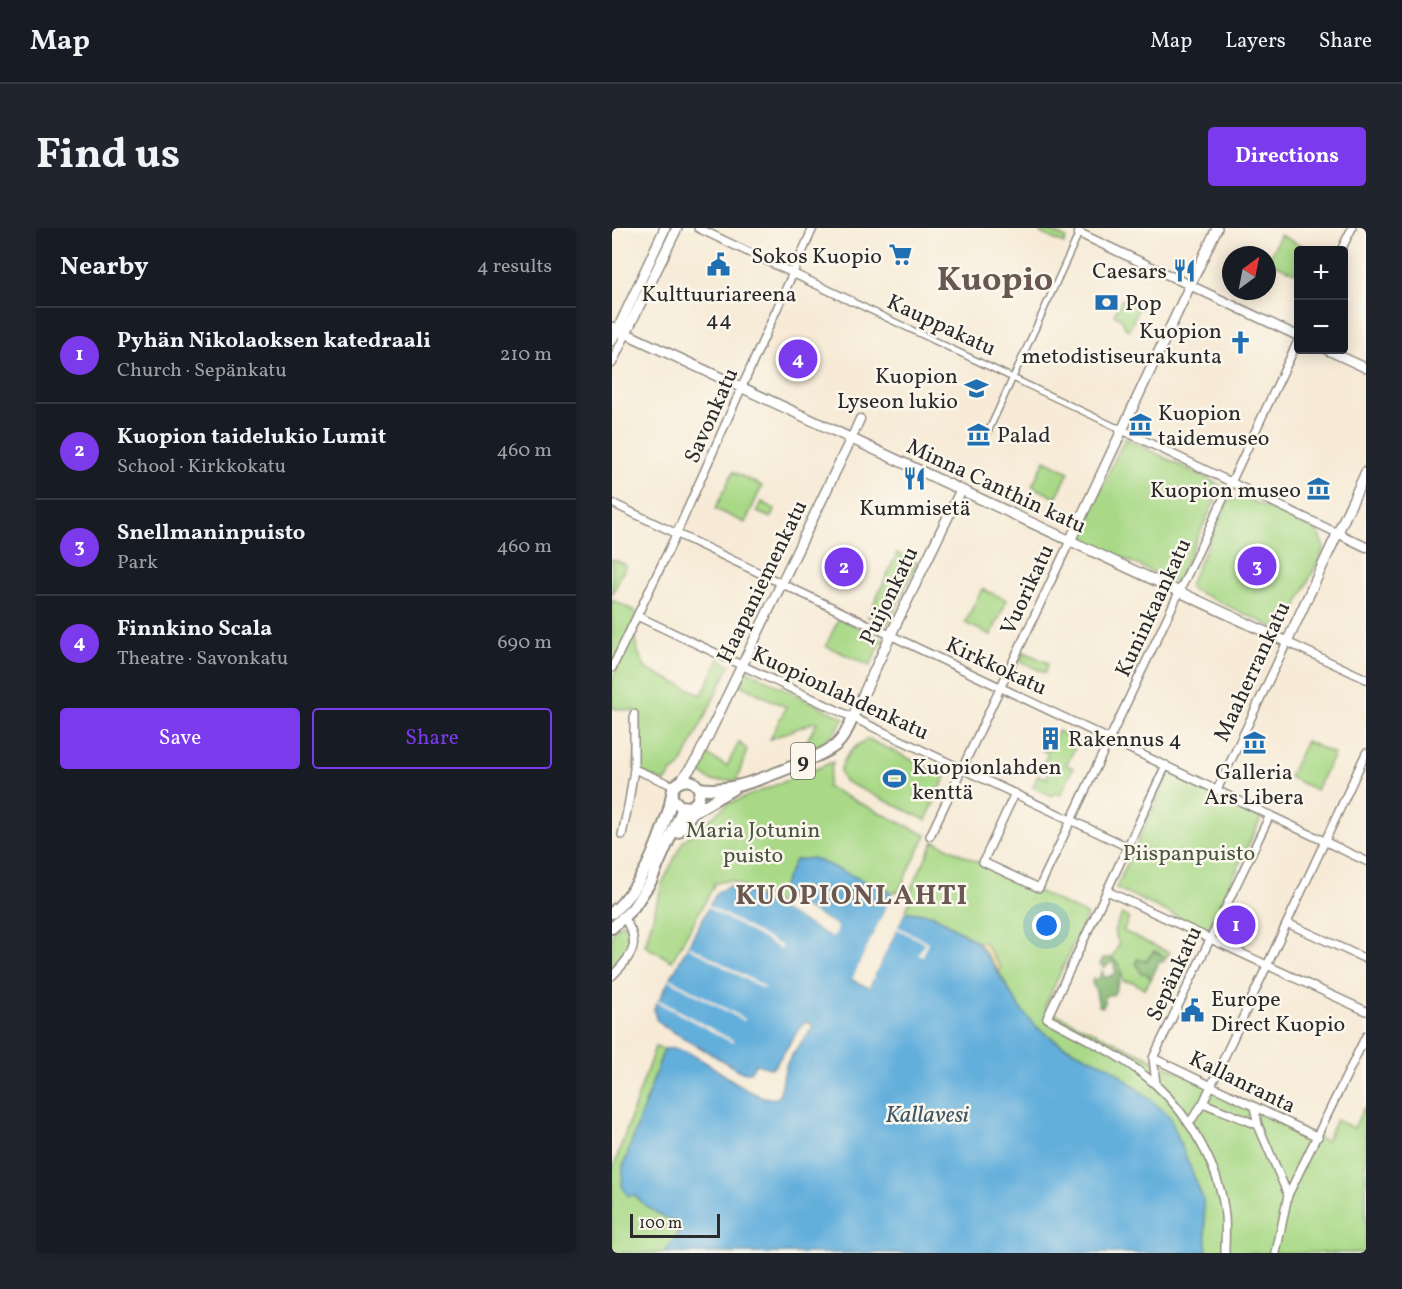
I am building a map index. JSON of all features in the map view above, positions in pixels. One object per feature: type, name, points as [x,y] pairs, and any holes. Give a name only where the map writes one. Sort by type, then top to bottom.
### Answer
[{"type":"main road","points":[[619,330],[665,228]]},
{"type":"main road","points":[[619,330],[677,228]]},
{"type":"main road","name":"Vuorikatu","points":[[1070,541],[1120,429],[1217,228]]},
{"type":"main road","name":"Minna Canthin katu","points":[[619,330],[1287,642]]},
{"type":"main road","name":"Haapaniemenkatu","points":[[678,783],[697,759],[851,439]]},
{"type":"main road","name":"Maaherrankatu","points":[[1287,642],[1366,472]]},
{"type":"main road","name":"Puijonkatu","points":[[853,717],[961,490]]},
{"type":"main road","name":"9","points":[[617,914],[641,897],[665,852],[688,817],[738,786],[830,749],[840,740],[853,717]]},
{"type":"main road","name":"Haapaniemenkatu","points":[[697,759],[698,790]]},
{"type":"main road","name":"9","points":[[612,928],[617,914],[651,860],[678,783],[691,781],[698,790],[723,794]]},
{"type":"main road","name":"9","points":[[698,790],[738,786]]},
{"type":"main road","name":"9","points":[[665,852],[683,808],[693,806],[698,790]]},
{"type":"main road","points":[[672,798],[683,808]]},
{"type":"street","name":"Kauppakatu","points":[[698,228],[1366,547]]},
{"type":"street","name":"Savonkatu","points":[[612,668],[676,533],[813,228]]},
{"type":"street","points":[[1343,246],[1352,228]]},
{"type":"street","points":[[988,432],[1082,231],[1294,334]]},
{"type":"street","points":[[612,341],[619,330]]},
{"type":"street","points":[[612,363],[619,330]]},
{"type":"street","name":"Kuninkaankatu","points":[[1015,794],[983,862],[1039,888],[1294,351]]},
{"type":"street","points":[[1336,354],[1366,368]]},
{"type":"street","name":"Haapaniemenkatu","points":[[851,439],[860,419]]},
{"type":"street","name":"Kirkkokatu","points":[[612,503],[1366,861]]},
{"type":"street","name":"Vuorikatu","points":[[930,836],[1070,541]]},
{"type":"street","name":"Kuopionlahdenkatu","points":[[637,616],[1128,847]]},
{"type":"street","name":"Minna Canthin katu","points":[[1287,642],[1366,679]]},
{"type":"street","name":"Maaherrankatu","points":[[1216,790],[1287,642]]},
{"type":"street","points":[[622,835],[633,769],[634,714]]},
{"type":"street","points":[[1190,1122],[1203,1103],[1366,753]]},
{"type":"street","points":[[1166,765],[1047,1018],[1113,1054],[1156,1084],[1190,1122],[1216,1176],[1225,1215],[1226,1253]]},
{"type":"street","points":[[633,769],[678,783]]},
{"type":"street","name":"Sepänkatu","points":[[1153,1058],[1270,815]]},
{"type":"street","points":[[1107,891],[1366,1011]]},
{"type":"street","points":[[612,976],[626,961],[634,946],[632,932],[617,914]]},
{"type":"street","points":[[1287,923],[1366,959]]},
{"type":"street","points":[[1276,1253],[1288,1195],[1366,1036]]},
{"type":"street","points":[[1153,1058],[1156,1084]]},
{"type":"street","name":"Kallanranta","points":[[1153,1058],[1318,1137]]},
{"type":"street","points":[[1203,1103],[1258,1125]]},
{"type":"street","points":[[1254,1107],[1258,1125],[1288,1195]]},
{"type":"green space","points":[[1043,228],[1066,238],[1064,244],[1040,233]]},
{"type":"green space","points":[[1280,235],[1303,246],[1294,246],[1294,273],[1276,265],[1275,246]]},
{"type":"green space","points":[[1122,299],[1139,307],[1129,330],[1125,328],[1121,318],[1114,315]]},
{"type":"green space","points":[[1125,438],[1222,486],[1176,583],[1078,537]]},
{"type":"green space","points":[[1045,460],[1069,472],[1056,498],[1032,486]]},
{"type":"green space","points":[[733,472],[762,486],[745,523],[715,509]]},
{"type":"green space","points":[[1242,496],[1318,532],[1324,548],[1289,622],[1273,627],[1191,589],[1189,585],[1228,501]]},
{"type":"green space","points":[[762,502],[775,509],[771,518],[757,512]]},
{"type":"green space","points":[[897,553],[917,562],[889,623],[884,625],[868,617]]},
{"type":"green space","points":[[612,559],[626,565],[612,595]]},
{"type":"green space","points":[[982,589],[1007,600],[991,635],[965,623]]},
{"type":"green space","points":[[612,600],[635,611],[637,616],[612,668]]},
{"type":"green space","points":[[839,618],[883,639],[870,666],[826,646]]},
{"type":"green space","points":[[635,630],[638,652],[646,669],[702,695],[719,659],[730,665],[680,767],[671,773],[665,782],[634,769],[637,741],[635,711],[612,708],[612,680]]},
{"type":"green space","points":[[1024,652],[1048,663],[1045,673],[1020,661]]},
{"type":"green space","points":[[742,668],[844,718],[826,741],[800,754],[817,722],[770,739],[786,707],[738,684]]},
{"type":"green space","points":[[1058,731],[1078,742],[1066,765],[1073,768],[1061,795],[1055,792],[1052,796],[1033,787],[1038,775],[1047,778],[1049,771],[1041,767],[1048,754],[1042,750],[1044,747],[1050,750]]},
{"type":"green space","name":"Kuopionlahden kenttä","points":[[868,739],[946,776],[926,820],[844,781],[840,771],[844,761],[854,748]]},
{"type":"green space","points":[[1306,741],[1334,754],[1316,790],[1289,777]]},
{"type":"green space","points":[[739,742],[747,750],[737,780],[712,781],[699,772],[705,754],[727,766]]},
{"type":"green space","name":"Maria Jotunin puisto","points":[[833,762],[827,787],[926,835],[898,892],[894,891],[892,895],[887,889],[781,889],[782,896],[778,904],[730,880],[712,884],[714,886],[672,961],[645,946],[662,884],[683,841],[728,804]]},
{"type":"green space","name":"Piispanpuisto","points":[[1170,772],[1262,816],[1208,931],[1116,888]]},
{"type":"green space","points":[[934,841],[1087,915],[1045,1006],[1047,1010],[1326,1141],[1336,1120],[1354,1128],[1363,1109],[1366,1109],[1366,1253],[1165,1253],[1093,1060],[1054,1039],[1027,1018],[1014,1000],[999,972],[1001,968],[984,942],[977,942],[932,914],[905,912],[911,899],[907,897]]},
{"type":"green space","points":[[1122,914],[1129,918],[1123,931],[1170,953],[1166,957],[1154,951],[1146,961],[1141,961],[1151,979],[1144,989],[1133,982],[1123,981],[1120,965],[1112,958],[1119,944],[1114,931]]},
{"type":"green space","points":[[623,922],[627,929],[628,948],[612,970],[612,933]]},
{"type":"green space","points":[[1154,951],[1166,957],[1163,962],[1159,962],[1151,979],[1146,973],[1141,974],[1136,963],[1137,959],[1146,961]]},
{"type":"green space","points":[[1103,958],[1112,958],[1120,965],[1121,975],[1114,994],[1105,996],[1105,1003],[1102,1007],[1099,1006],[1092,983],[1093,979],[1098,980],[1102,971],[1105,978],[1117,973],[1114,963],[1104,968],[1100,964]]},
{"type":"green space","points":[[655,1047],[664,1049],[623,1167],[634,1195],[660,1215],[679,1223],[681,1227],[669,1248],[663,1253],[612,1253],[612,1172]]},
{"type":"sand","points":[[977,942],[984,942],[1001,968],[999,972]]},
{"type":"water","name":"Kallavesi","points":[[813,858],[887,889],[892,895],[852,980],[869,987],[905,912],[932,914],[977,942],[1020,1008],[1036,1027],[1062,1045],[1110,1067],[1170,1117],[1203,1199],[1207,1253],[663,1253],[675,1239],[681,1227],[678,1223],[645,1205],[634,1195],[628,1196],[622,1186],[623,1167],[664,1049],[677,1049],[692,1055],[751,1092],[777,1098],[788,1061],[813,1026],[804,1022],[774,1067],[756,1064],[750,1072],[742,1072],[663,1026],[656,1019],[654,1009],[717,892],[732,885],[831,937],[836,925],[782,896],[781,889],[795,860]]},
{"type":"pier","points":[[893,892],[895,896],[856,978],[868,983],[904,909],[906,909],[898,927],[928,942],[923,956],[918,954],[925,943],[897,929],[869,987],[852,979]]},
{"type":"pier","points":[[782,896],[836,925],[837,932],[832,937],[777,907],[778,904],[831,933],[833,931],[833,927],[781,898]]},
{"type":"pier","points":[[709,906],[782,946],[781,949],[708,908]]},
{"type":"pier","points":[[689,945],[765,987],[763,989],[688,947]]},
{"type":"pier","points":[[670,978],[745,1019],[744,1021],[669,980]]},
{"type":"pier","points":[[659,1000],[734,1041],[733,1043],[657,1002]]},
{"type":"place","name":"Sokos Kuopio","points":[[900,255]]},
{"type":"place","name":"Kulttuuriareena 44","points":[[719,264]]},
{"type":"place","name":"Caesars","points":[[1185,270]]},
{"type":"place","name":"Pop","points":[[1107,302]]},
{"type":"place","name":"Kuopion metodistiseurakunta","points":[[1240,343]]},
{"type":"place","name":"Finnkino Scala","points":[[798,359]]},
{"type":"place","name":"Kuopion Lyseon lukio","points":[[976,388]]},
{"type":"place","name":"Kuopion taidemuseo","points":[[1140,425]]},
{"type":"place","name":"Palad","points":[[979,434]]},
{"type":"place","name":"Kummisetä","points":[[915,478]]},
{"type":"place","name":"Kuopion museo","points":[[1319,489]]},
{"type":"place","name":"Snellmaninpuisto","points":[[1257,566]]},
{"type":"place","name":"Kuopion taidelukio Lumit","points":[[844,567]]},
{"type":"place","name":"Rakennus 4","points":[[1050,738]]},
{"type":"place","name":"Galleria Ars Libera","points":[[1254,742]]},
{"type":"place","name":"Kuopionlahden kenttä","points":[[894,779]]},
{"type":"place","name":"Pyhän Nikolaoksen katedraali","points":[[1236,925]]},
{"type":"place","name":"Europe Direct Kuopio","points":[[1193,1011]]},
{"type":"district","name":"Kuopio","points":[[995,278]]},
{"type":"district","name":"KUOPIONLAHTI","points":[[852,894]]}]
